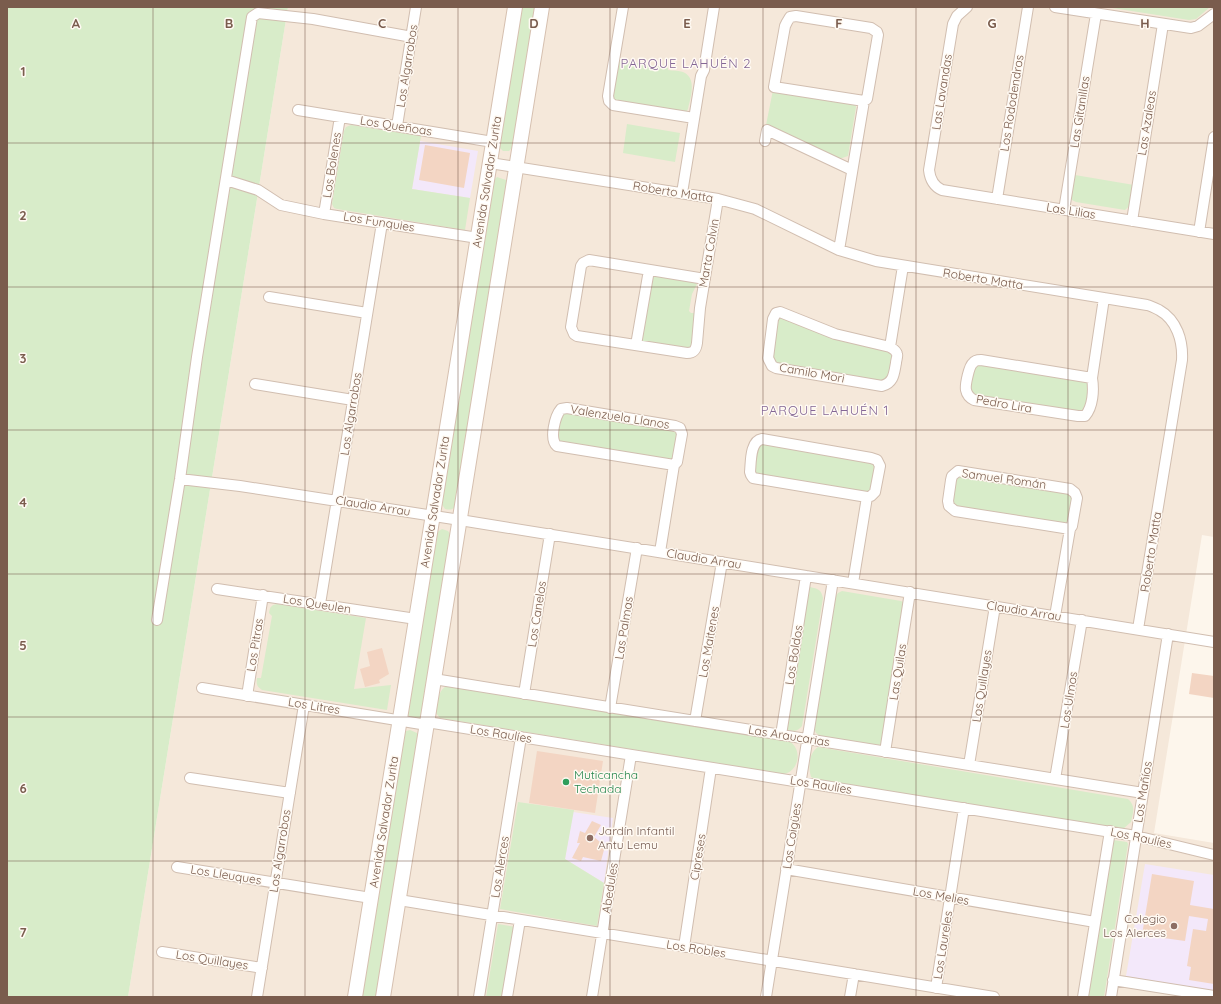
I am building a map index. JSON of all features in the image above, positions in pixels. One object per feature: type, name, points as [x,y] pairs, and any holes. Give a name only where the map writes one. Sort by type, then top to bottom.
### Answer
[{"type":"main road","name":"Avenida Salvador Zurita","points":[[355,997],[515,7]]},
{"type":"main road","points":[[383,997],[542,7]]},
{"type":"street","name":"Los Algarrobos","points":[[397,126],[416,7]]},
{"type":"street","points":[[623,7],[608,96],[609,101],[613,105],[694,118]]},
{"type":"street","points":[[682,194],[714,7]]},
{"type":"street","name":"Las Lavandas","points":[[932,182],[929,170],[952,24],[957,16],[967,7]]},
{"type":"street","name":"Los Rododendros","points":[[997,199],[1028,7]]},
{"type":"street","points":[[1055,7],[1188,28],[1198,26],[1214,14]]},
{"type":"street","points":[[157,620],[180,479],[197,357],[252,17],[258,13],[313,19],[412,37]]},
{"type":"street","name":"Las Gitanillas","points":[[1064,210],[1096,14]]},
{"type":"street","points":[[839,250],[864,101],[867,99],[878,35],[877,32],[871,28],[796,16],[790,17],[785,26],[774,87],[864,101]]},
{"type":"street","name":"Las Azaleas","points":[[1132,221],[1163,24]]},
{"type":"street","name":"Los Queñoas","points":[[298,110],[493,142]]},
{"type":"street","name":"Los Bolenes","points":[[324,214],[340,117]]},
{"type":"street","points":[[765,141],[767,130],[852,170]]},
{"type":"street","points":[[1199,232],[1214,138]]},
{"type":"street","name":"Roberto Matta","points":[[490,162],[718,199],[755,209],[839,250],[863,258],[903,266],[1147,305],[1158,309],[1165,314],[1180,335],[1182,344],[1182,360],[1138,629]]},
{"type":"street","name":"Los Funquies","points":[[226,180],[258,190],[282,205],[324,214],[478,238]]},
{"type":"street","name":"Las Lilias","points":[[932,182],[935,186],[942,190],[1214,234]]},
{"type":"street","name":"Marta Colvin","points":[[636,345],[687,354],[694,352],[697,343],[700,308],[718,199]]},
{"type":"street","name":"Los Algarrobos","points":[[320,604],[382,223]]},
{"type":"street","points":[[649,270],[636,345],[577,336],[574,334],[571,327],[581,266],[589,260],[705,279]]},
{"type":"street","name":"Camilo Mori","points":[[890,347],[903,266]]},
{"type":"street","points":[[268,297],[367,313]]},
{"type":"street","name":"Pedro Lira","points":[[1092,378],[976,360],[972,363],[970,368],[966,388],[968,396],[974,400],[1085,416],[1090,409],[1093,387],[1092,378],[1104,298]]},
{"type":"street","name":"Camilo Mori","points":[[778,312],[835,334],[890,347],[895,350],[897,355],[894,376],[890,382],[882,386],[776,368],[769,363],[768,358],[773,319],[778,312]]},
{"type":"street","points":[[255,384],[353,400]]},
{"type":"street","name":"Valenzuela Llanos","points":[[660,552],[674,465],[677,462],[682,434],[680,428],[677,426],[567,408],[561,409],[556,415],[552,438],[556,446],[674,465]]},
{"type":"street","points":[[762,439],[877,460],[880,466],[875,492],[871,496],[867,497],[753,478],[750,472],[755,443],[762,439]]},
{"type":"street","name":"Samuel Román","points":[[1055,616],[1077,498],[1075,493],[1070,488],[962,471],[958,471],[952,476],[948,501],[949,506],[955,511],[1070,529]]},
{"type":"street","name":"Claudio Arrau","points":[[180,479],[240,486],[550,534],[1214,642]]},
{"type":"street","points":[[853,583],[867,497]]},
{"type":"street","name":"Los Canelos","points":[[524,694],[550,534]]},
{"type":"street","name":"Las Palmas","points":[[610,708],[637,548]]},
{"type":"street","name":"Los Maitenes","points":[[695,721],[722,562]]},
{"type":"street","name":"Los Boldos","points":[[781,735],[806,576]]},
{"type":"street","name":"Los Coigües","points":[[766,997],[833,580]]},
{"type":"street","name":"Los Queulen","points":[[218,588],[416,619]]},
{"type":"street","name":"Las Quilas","points":[[885,752],[910,592]]},
{"type":"street","name":"Los Pitras","points":[[247,696],[263,595]]},
{"type":"street","name":"Los Quillayes","points":[[969,765],[995,606]]},
{"type":"street","name":"Los Ulmos","points":[[1055,779],[1082,620]]},
{"type":"street","name":"Los Mañíos","points":[[1111,997],[1168,634]]},
{"type":"street","name":"Las Araucarias","points":[[434,679],[1143,793]]},
{"type":"street","name":"Los Litres","points":[[202,688],[427,724]]},
{"type":"street","name":"Los Algarrobos","points":[[257,997],[304,705]]},
{"type":"street","name":"Los Raulíes","points":[[427,724],[521,737],[1110,831],[1214,855]]},
{"type":"street","name":"Los Alerces","points":[[479,997],[521,737]]},
{"type":"street","name":"Abedules","points":[[592,997],[631,755]]},
{"type":"street","name":"Cipreses","points":[[684,946],[711,768]]},
{"type":"street","points":[[190,778],[290,793]]},
{"type":"street","name":"Los Laureles","points":[[936,988],[964,808]]},
{"type":"street","points":[[1083,997],[1110,831]]},
{"type":"street","name":"Los Lleuques","points":[[176,867],[371,898]]},
{"type":"street","name":"Los Melies","points":[[786,869],[1095,922]]},
{"type":"street","name":"Los Robles","points":[[398,900],[994,997]]},
{"type":"street","points":[[507,997],[520,920]]},
{"type":"street","name":"Los Quillayes","points":[[162,952],[262,968]]},
{"type":"street","points":[[850,997],[854,974]]},
{"type":"street","points":[[1113,980],[1197,995],[1214,996]]},
{"type":"shaded area","points":[[288,7],[1214,7],[1214,537],[1202,535],[1154,833],[1214,843],[1214,997],[128,997]]},
{"type":"shaded area","points":[[420,141],[478,151],[470,198],[412,189]]},
{"type":"shaded area","name":"Jardín Infantil Antu Lemu","points":[[573,812],[613,818],[604,883],[565,859]]},
{"type":"shaded area","name":"Colegio Los Alerces","points":[[1145,864],[1214,875],[1214,991],[1126,976]]},
{"type":"green space","points":[[7,7],[288,7],[128,997],[7,997]]},
{"type":"green space","points":[[521,7],[536,7],[513,147],[509,151],[503,151],[499,147]]},
{"type":"green space","points":[[1106,7],[1210,7],[1196,19],[1189,20]]},
{"type":"green space","points":[[618,60],[668,68],[668,70],[683,72],[689,76],[692,90],[686,112],[612,100]]},
{"type":"green space","points":[[773,90],[855,103],[856,107],[848,156],[839,159],[766,125]]},
{"type":"green space","points":[[627,124],[680,133],[675,162],[623,153]]},
{"type":"green space","points":[[351,125],[421,136],[412,189],[470,198],[465,230],[334,208],[332,204],[344,131],[346,127]]},
{"type":"green space","points":[[1075,175],[1134,185],[1130,205],[1125,210],[1076,202],[1072,200],[1071,197]]},
{"type":"green space","points":[[497,177],[506,180],[507,183],[455,506],[450,510],[445,509],[441,503],[493,181]]},
{"type":"green space","points":[[655,275],[694,282],[697,284],[692,294],[689,311],[691,313],[695,313],[693,345],[690,350],[642,342],[641,336],[653,276]]},
{"type":"green space","points":[[781,316],[890,350],[894,355],[891,374],[883,382],[775,364],[772,356],[778,320]]},
{"type":"green space","points":[[976,364],[1086,381],[1090,386],[1086,408],[1083,412],[973,395],[969,391],[973,367]]},
{"type":"green space","points":[[563,412],[676,431],[678,434],[672,460],[560,444],[556,439],[560,416]]},
{"type":"green space","points":[[760,443],[871,460],[876,465],[872,488],[868,493],[755,474],[755,458]]},
{"type":"green space","points":[[958,475],[1069,492],[1073,496],[1067,523],[1064,524],[956,508],[952,501],[955,479]]},
{"type":"green space","points":[[442,529],[448,531],[451,535],[422,715],[420,718],[413,718],[407,715],[436,533]]},
{"type":"green space","points":[[810,587],[819,590],[823,598],[802,726],[795,731],[787,730],[808,588]]},
{"type":"green space","points":[[842,591],[901,601],[905,603],[882,744],[879,745],[820,736],[816,733],[814,728],[836,596]]},
{"type":"green space","points":[[277,604],[366,618],[354,689],[391,685],[387,710],[262,690],[259,688],[257,678],[261,678],[272,616],[269,611],[272,606]]},
{"type":"green space","points":[[447,686],[789,741],[796,749],[798,754],[796,764],[793,769],[784,774],[440,718],[436,713],[438,698],[441,691]]},
{"type":"green space","points":[[410,730],[417,733],[418,736],[376,997],[361,997],[404,733]]},
{"type":"green space","points":[[818,747],[1128,799],[1133,807],[1131,822],[1123,829],[816,779],[811,777],[810,764],[811,756]]},
{"type":"green space","points":[[518,802],[574,810],[565,859],[604,883],[597,926],[500,909]]},
{"type":"green space","points":[[1113,840],[1127,842],[1128,844],[1104,997],[1086,997]]},
{"type":"green space","points":[[498,924],[516,927],[504,997],[486,997]]},
{"type":"building","points":[[425,145],[470,153],[464,188],[419,180]]},
{"type":"building","points":[[382,648],[389,674],[379,680],[380,683],[365,687],[360,669],[370,666],[367,652]]},
{"type":"building","points":[[1192,673],[1214,676],[1214,698],[1189,694]]},
{"type":"building","name":"Muticancha Techada","points":[[537,751],[603,761],[595,813],[529,803]]},
{"type":"building","points":[[592,821],[601,825],[594,837],[605,846],[601,861],[583,857],[581,861],[572,858],[580,843],[577,843],[580,831],[585,833]]},
{"type":"building","points":[[1152,874],[1194,881],[1190,905],[1214,909],[1214,984],[1189,980],[1191,967],[1187,966],[1193,929],[1206,931],[1208,919],[1189,916],[1185,941],[1142,935]]},
{"type":"place","name":"Muticancha Techada","points":[[566,782]]},
{"type":"place","name":"Jardín Infantil Antu Lemu","points":[[590,838]]},
{"type":"place","name":"Colegio Los Alerces","points":[[1174,926]]},
{"type":"district","name":"PARQUE LAHUÉN 2","points":[[686,63]]},
{"type":"district","name":"PARQUE LAHUÉN 1","points":[[825,410]]}]
